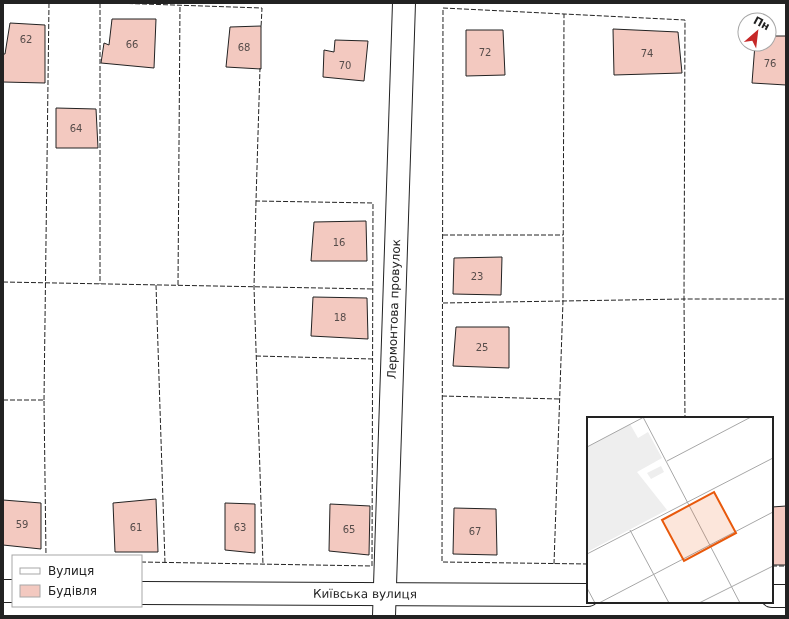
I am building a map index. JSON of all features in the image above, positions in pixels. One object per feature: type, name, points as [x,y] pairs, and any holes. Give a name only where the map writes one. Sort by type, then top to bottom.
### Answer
[{"type":"street","name":"Лермонтова провулок","points":[[384,605],[404,3]]},
{"type":"street","name":"Київська вулиця","points":[[142,593],[384,605],[587,595]]},
{"type":"street","points":[[773,596],[786,596]]},
{"type":"building","points":[[112,19],[156,19],[154,68],[101,63],[104,43],[109,45]]},
{"type":"building","points":[[10,23],[45,25],[45,83],[3,82],[3,54],[5,54]]},
{"type":"building","points":[[261,26],[261,69],[226,67],[230,27]]},
{"type":"building","points":[[613,29],[678,32],[682,73],[614,75]]},
{"type":"building","points":[[466,30],[503,30],[505,75],[466,76]]},
{"type":"building","points":[[777,36],[786,36],[786,85],[752,83],[754,52],[777,52]]},
{"type":"building","points":[[335,40],[368,41],[364,81],[323,77],[324,50],[334,52]]},
{"type":"building","points":[[56,108],[96,109],[98,148],[56,148]]},
{"type":"building","points":[[366,221],[367,261],[311,261],[314,222]]},
{"type":"building","points":[[502,257],[501,295],[453,294],[454,258]]},
{"type":"building","points":[[313,297],[367,298],[368,339],[311,336]]},
{"type":"building","points":[[456,327],[509,327],[509,368],[453,366]]},
{"type":"building","points":[[156,499],[158,552],[115,552],[113,503]]},
{"type":"building","points":[[3,500],[41,503],[41,549],[3,545]]},
{"type":"building","points":[[225,503],[255,504],[255,553],[225,550]]},
{"type":"building","points":[[330,504],[370,506],[369,555],[329,551]]},
{"type":"building","points":[[786,506],[786,565],[773,565],[773,507]]},
{"type":"building","points":[[454,508],[496,509],[497,555],[453,554]]},
{"type":"fence","points":[[44,400],[49,3]]},
{"type":"fence","points":[[100,3],[100,284]]},
{"type":"fence","points":[[114,3],[262,8],[261,28]]},
{"type":"fence","points":[[178,285],[180,5]]},
{"type":"fence","points":[[587,564],[442,562],[443,8],[685,20],[684,299],[786,299]]},
{"type":"fence","points":[[554,564],[563,301],[564,14]]},
{"type":"fence","points":[[142,562],[372,566],[373,203],[256,201],[260,68]]},
{"type":"fence","points":[[256,201],[254,287],[263,565]]},
{"type":"fence","points":[[443,235],[563,235]]},
{"type":"fence","points":[[3,282],[373,289]]},
{"type":"fence","points":[[156,285],[165,563]]},
{"type":"fence","points":[[443,303],[684,299],[685,417]]},
{"type":"fence","points":[[256,356],[373,359]]},
{"type":"fence","points":[[442,396],[559,399]]},
{"type":"fence","points":[[3,400],[44,400],[46,555]]},
{"type":"fence","points":[[773,566],[786,566]]}]
